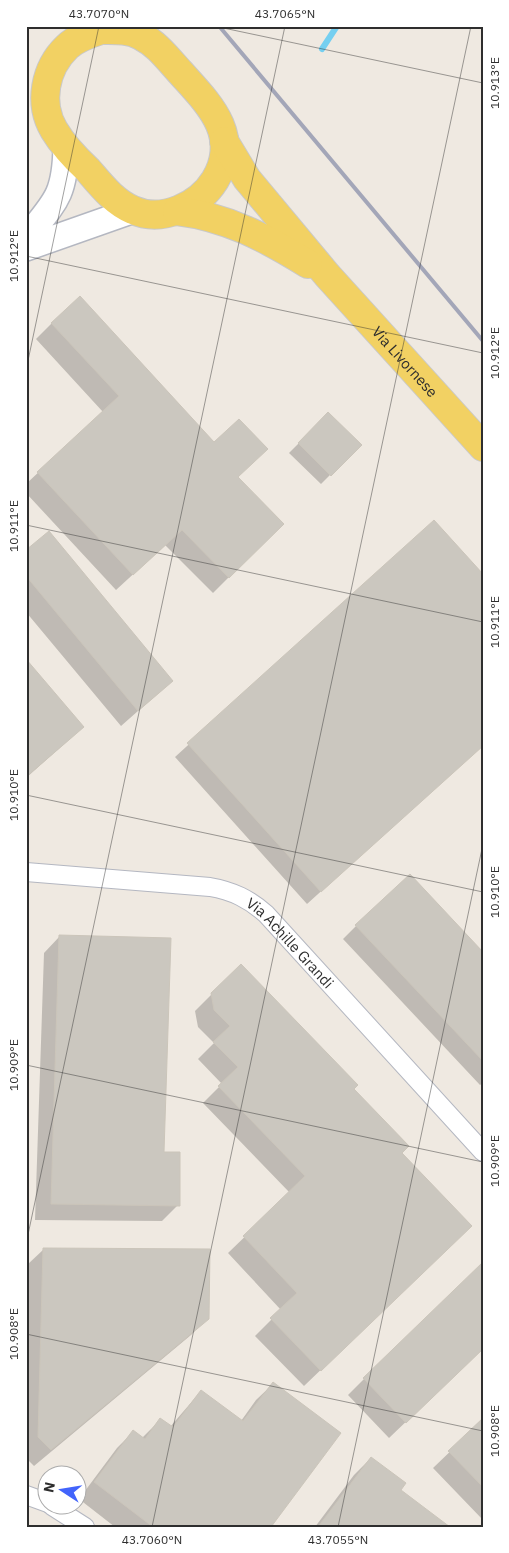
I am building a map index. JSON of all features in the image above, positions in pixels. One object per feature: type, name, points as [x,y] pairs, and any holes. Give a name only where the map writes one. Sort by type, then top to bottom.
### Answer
[{"type":"main road","name":"Via Livornese","points":[[57,59],[59,26]]},
{"type":"main road","name":"Via Livornese","points":[[117,28],[139,35],[154,44],[213,110],[221,126],[224,141],[223,158],[212,185],[194,202],[177,210],[159,214],[134,210],[112,196],[66,147],[53,129],[47,113],[45,96],[48,77],[57,59],[68,46],[83,36],[101,30],[117,28]]},
{"type":"main road","name":"Via Livornese","points":[[224,141],[247,179],[327,275],[483,448]]},
{"type":"main road","points":[[31,224],[55,203],[62,189],[66,147]]},
{"type":"main road","points":[[26,248],[134,210]]},
{"type":"main road","name":"Via Livornese","points":[[177,210],[220,219],[244,228],[270,240],[327,275]]},
{"type":"street","name":"Via Achille Grandi","points":[[26,872],[210,887],[240,895],[266,914],[483,1152]]},
{"type":"street","points":[[26,1495],[38,1499]]},
{"type":"street","points":[[68,1516],[85,1527]]},
{"type":"building","points":[[80,296],[214,442],[239,419],[268,449],[238,477],[284,524],[229,578],[182,530],[133,575],[37,472],[119,396],[51,323]]},
{"type":"building","points":[[328,412],[362,445],[331,476],[298,443]]},
{"type":"building","points":[[434,520],[483,574],[483,746],[321,892],[187,743]]},
{"type":"building","points":[[49,531],[173,681],[138,711],[26,576],[26,550]]},
{"type":"building","points":[[26,659],[84,727],[26,777]]},
{"type":"building","points":[[410,874],[483,952],[483,1061],[355,925]]},
{"type":"building","points":[[59,935],[171,938],[164,1152],[180,1152],[180,1206],[51,1204]]},
{"type":"building","points":[[241,964],[358,1085],[354,1089],[409,1146],[402,1153],[472,1226],[321,1371],[270,1318],[297,1293],[243,1236],[305,1176],[218,1086],[238,1067],[213,1042],[230,1026],[214,1010],[211,993]]},
{"type":"building","points":[[43,1248],[210,1249],[209,1319],[51,1450],[38,1437]]},
{"type":"building","points":[[483,1262],[483,1349],[406,1423],[363,1378]]},
{"type":"building","points":[[273,1382],[341,1433],[271,1527],[153,1527],[94,1482],[133,1430],[145,1439],[160,1418],[173,1427],[201,1390],[243,1421]]},
{"type":"building","points":[[483,1418],[483,1487],[448,1451]]},
{"type":"building","points":[[371,1457],[406,1483],[401,1490],[450,1527],[318,1527]]},
{"type":"waterway","points":[[322,49],[337,26]]},
{"type":"railway","points":[[219,26],[483,341]]}]
